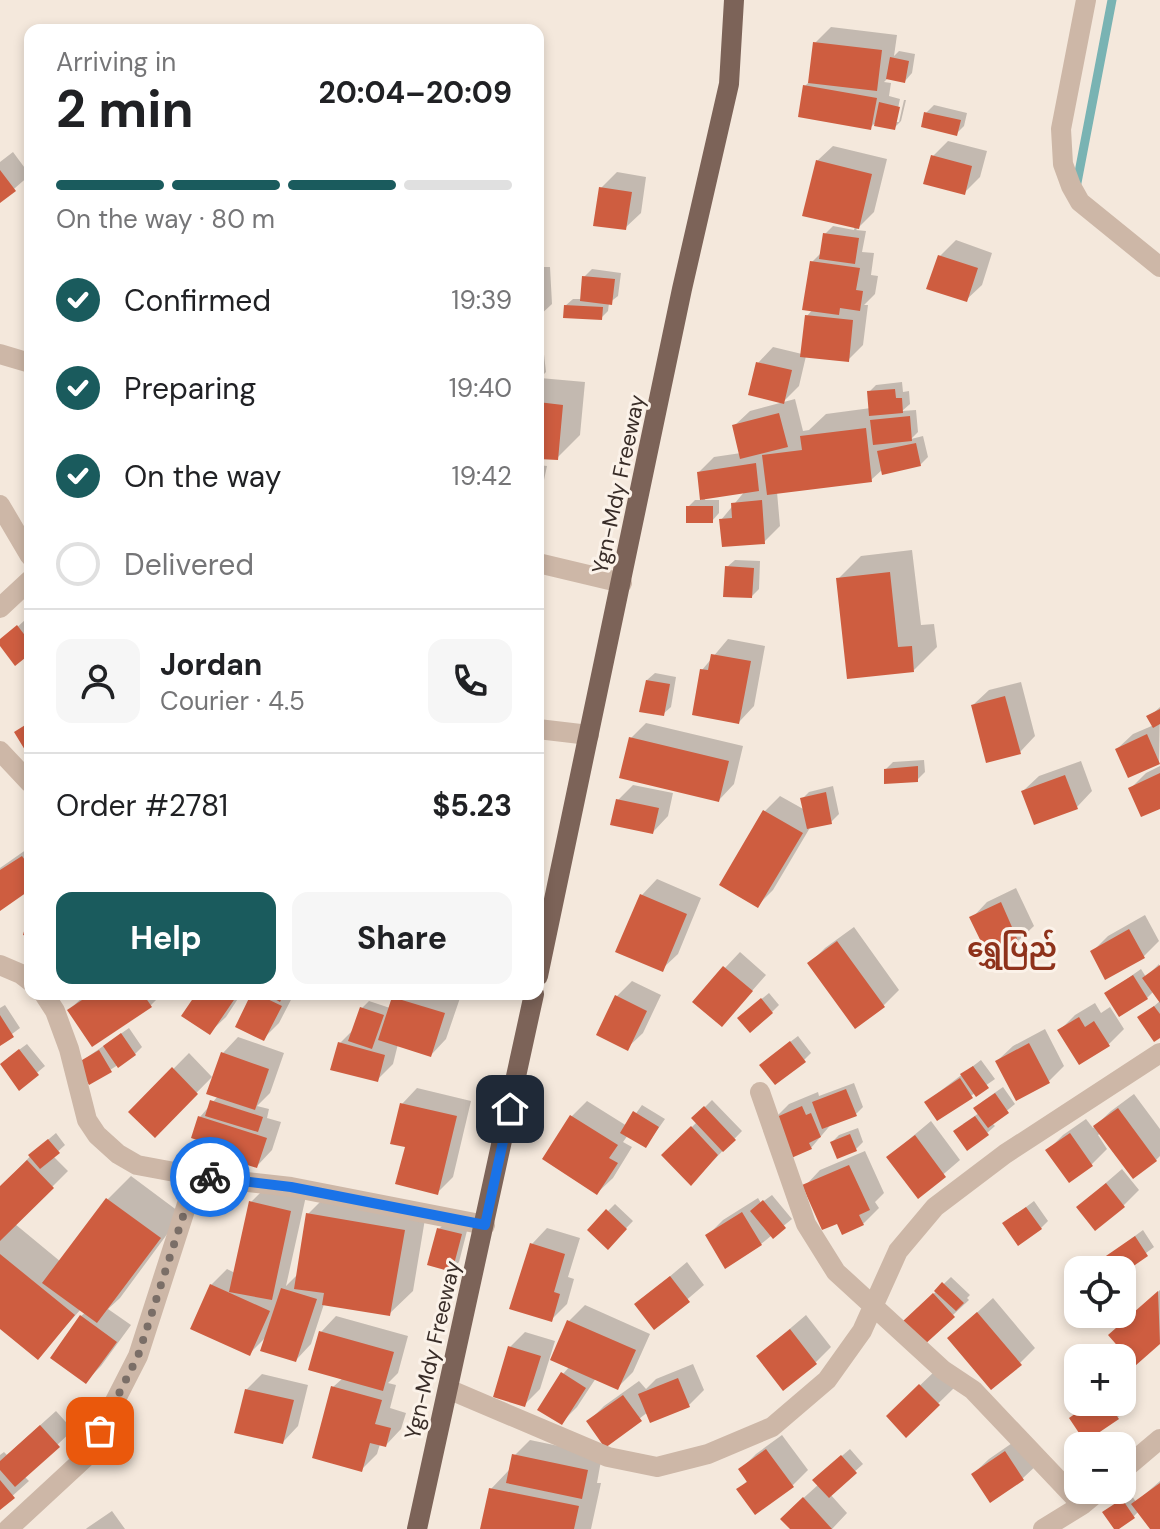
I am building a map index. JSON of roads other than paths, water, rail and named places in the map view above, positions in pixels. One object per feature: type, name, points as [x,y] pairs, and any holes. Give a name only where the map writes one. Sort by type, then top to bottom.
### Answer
[{"type":"main road","name":"Ygn-Mdy Freeway","points":[[544,948],[682,289],[729,84],[734,0]]},
{"type":"main road","name":"Ygn-Mdy Freeway","points":[[417,1529],[533,1000]]},
{"type":"street","points":[[1086,0],[1061,129],[1063,164],[1080,202],[1160,267]]},
{"type":"street","points":[[0,354],[24,361]]},
{"type":"street","points":[[0,505],[24,546]]},
{"type":"street","points":[[544,564],[622,583]]},
{"type":"street","points":[[0,608],[24,586]]},
{"type":"street","points":[[544,730],[589,735]]},
{"type":"street","points":[[0,751],[24,777]]},
{"type":"street","points":[[0,965],[24,976]]},
{"type":"street","points":[[53,1000],[87,1120],[97,1135],[118,1154],[137,1165],[196,1176],[291,1187],[485,1225]]},
{"type":"street","points":[[448,1389],[608,1457],[657,1467],[708,1454],[772,1427],[827,1380],[862,1331],[898,1251],[935,1207],[1005,1154],[1160,1053]]},
{"type":"street","points":[[760,1092],[806,1224],[836,1272],[943,1370],[973,1390],[1082,1505],[1043,1529]]},
{"type":"street","points":[[8,1529],[87,1456],[138,1356],[196,1176]]},
{"type":"street","points":[[1136,1459],[1160,1439]]},
{"type":"waterway","points":[[1076,188],[1112,0]]},
{"type":"district","name":"ရွှေပြည်","points":[[1012,948]]}]
